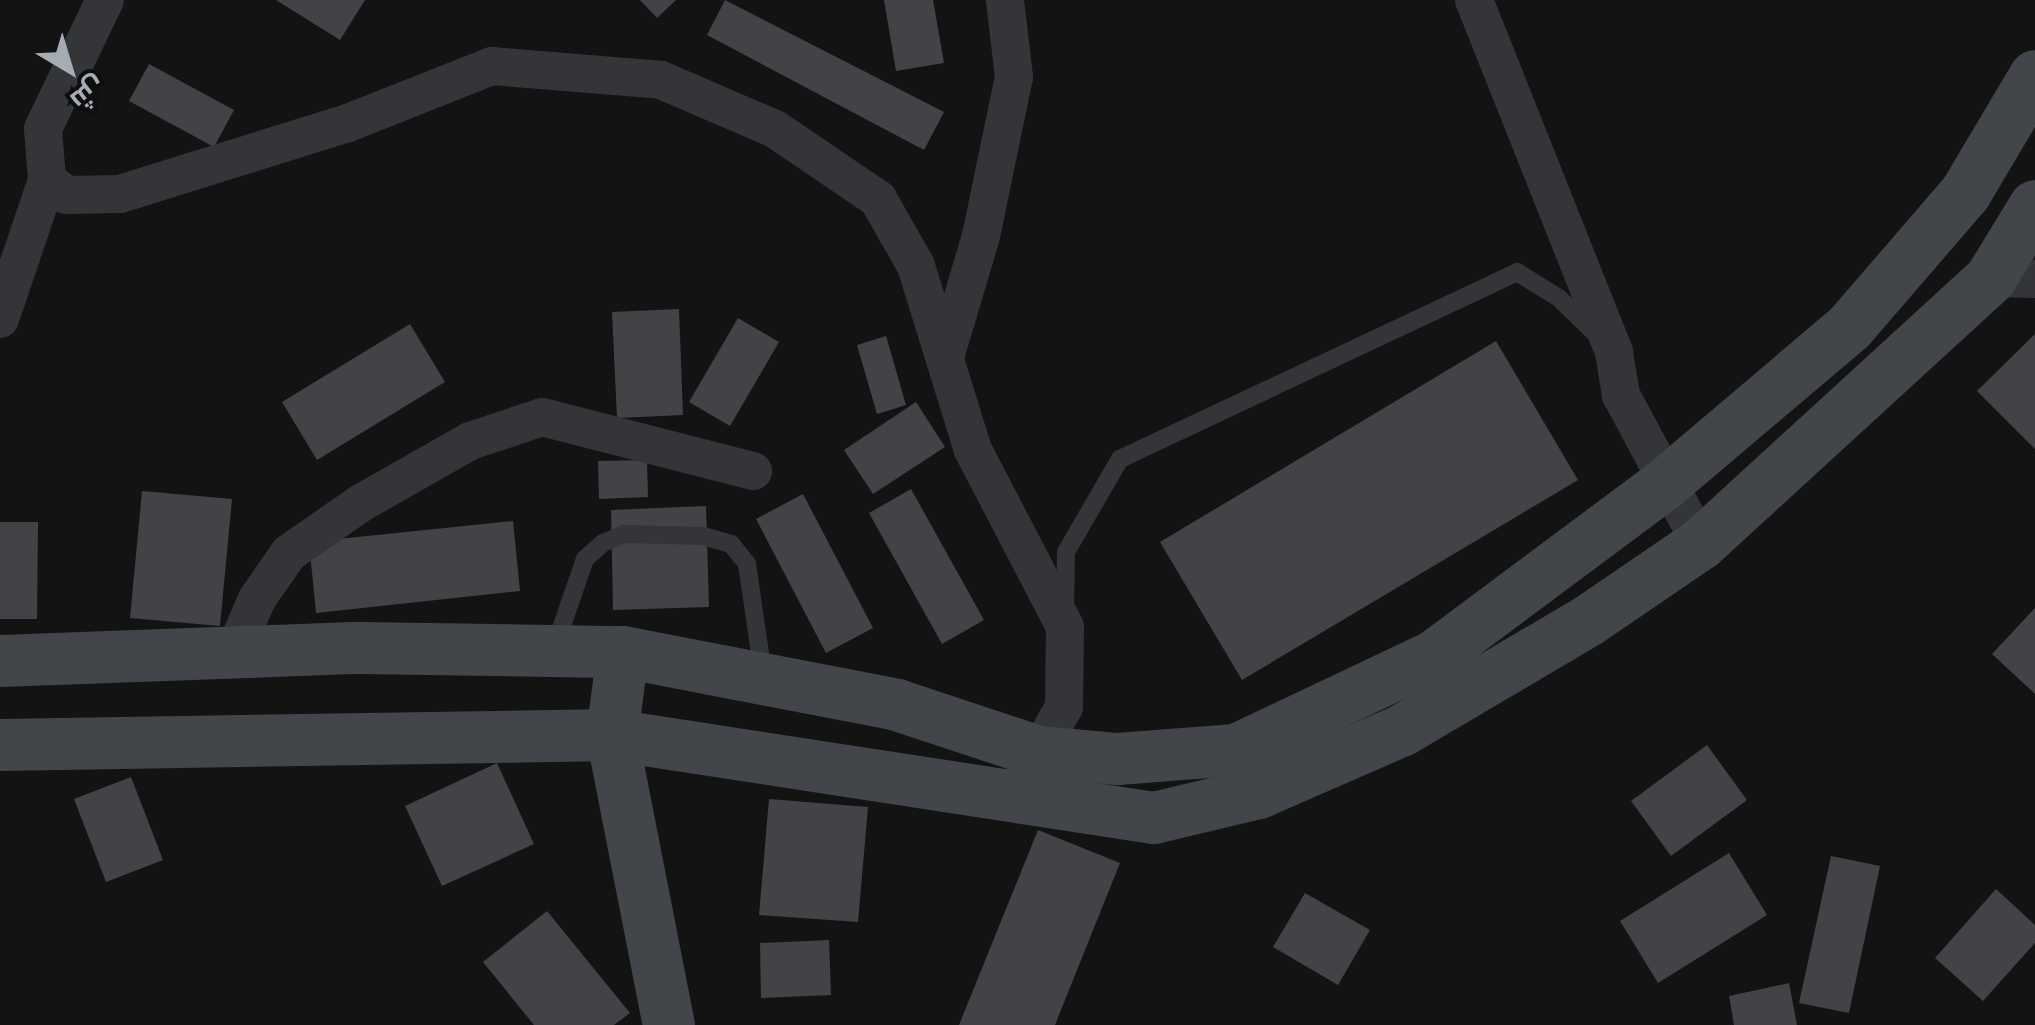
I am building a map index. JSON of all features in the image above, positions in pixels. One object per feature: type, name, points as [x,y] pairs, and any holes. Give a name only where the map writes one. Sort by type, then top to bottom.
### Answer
[{"type":"street","points":[[0,319],[47,180],[44,130],[105,0]]},
{"type":"street","points":[[945,358],[981,236],[1014,77],[1006,0]]},
{"type":"street","points":[[1474,0],[1614,352],[1620,395],[1664,484],[1701,544]]},
{"type":"street","points":[[47,180],[66,195],[120,194],[348,123],[492,66],[661,80],[774,130],[878,199],[916,266],[973,450],[1065,627],[1064,707],[1012,800]]},
{"type":"street","points":[[0,661],[232,657],[360,648],[622,652],[897,706],[1039,752],[1118,760],[1236,750],[1433,657],[1664,484],[1850,326],[1965,194],[2035,76]]},
{"type":"street","points":[[0,746],[612,735],[1012,800],[1154,818],[1259,792],[1403,730],[1588,622],[1701,544],[2013,278],[2035,206]]},
{"type":"street","points":[[232,657],[257,599],[289,554],[361,502],[470,441],[542,416],[753,471]]},
{"type":"street","points":[[622,652],[612,735],[669,1025]]},
{"type":"lane","points":[[1065,627],[1066,552],[1120,459],[1517,272],[1559,298],[1614,352]]},
{"type":"lane","points":[[552,652],[585,558],[603,543],[624,534],[704,536],[731,544],[747,564],[764,680]]},
{"type":"building","points":[[276,0],[365,0],[340,40]]},
{"type":"building","points":[[640,0],[676,0],[657,18]]},
{"type":"building","points":[[725,0],[944,112],[924,150],[707,35]]},
{"type":"building","points":[[884,0],[933,0],[944,63],[896,71]]},
{"type":"building","points":[[149,64],[234,110],[214,147],[129,101]]},
{"type":"building","points":[[679,309],[683,415],[617,418],[612,312]]},
{"type":"building","points":[[738,318],[779,342],[730,426],[689,402]]},
{"type":"building","points":[[410,324],[445,382],[317,460],[282,402]]},
{"type":"building","points":[[2035,334],[2035,449],[1977,391]]},
{"type":"building","points":[[886,336],[906,405],[877,414],[857,345]]},
{"type":"building","points":[[1496,341],[1578,480],[1242,680],[1160,542]]},
{"type":"building","points":[[916,402],[945,447],[873,494],[844,450]]},
{"type":"building","points":[[647,460],[648,497],[599,499],[598,461]]},
{"type":"building","points":[[911,489],[984,620],[942,644],[869,513]]},
{"type":"building","points":[[142,491],[232,499],[220,626],[130,618]]},
{"type":"building","points":[[803,494],[873,628],[826,653],[756,519]]},
{"type":"building","points":[[706,506],[709,607],[613,610],[611,510]]},
{"type":"building","points":[[513,521],[520,591],[316,613],[309,542]]},
{"type":"building","points":[[0,522],[38,522],[37,619],[0,619]]},
{"type":"building","points":[[2035,608],[2035,694],[1992,654]]},
{"type":"building","points":[[1707,745],[1747,800],[1671,856],[1631,801]]},
{"type":"building","points":[[497,763],[534,844],[442,886],[405,806]]},
{"type":"building","points":[[131,777],[163,860],[106,882],[74,799]]},
{"type":"building","points":[[769,799],[868,807],[858,922],[759,915]]},
{"type":"building","points":[[1038,830],[1120,863],[1055,1025],[959,1025]]},
{"type":"building","points":[[1729,853],[1767,915],[1658,983],[1620,921]]},
{"type":"building","points":[[1831,856],[1880,866],[1849,1013],[1799,1003]]},
{"type":"building","points":[[1996,889],[2035,925],[2035,943],[1983,1001],[1935,958]]},
{"type":"building","points":[[1305,893],[1370,930],[1338,985],[1273,947]]},
{"type":"building","points":[[547,911],[630,1013],[614,1025],[534,1025],[483,962]]},
{"type":"building","points":[[829,940],[831,995],[761,998],[760,943]]},
{"type":"building","points":[[1789,983],[1797,1025],[1734,1025],[1729,996]]}]
